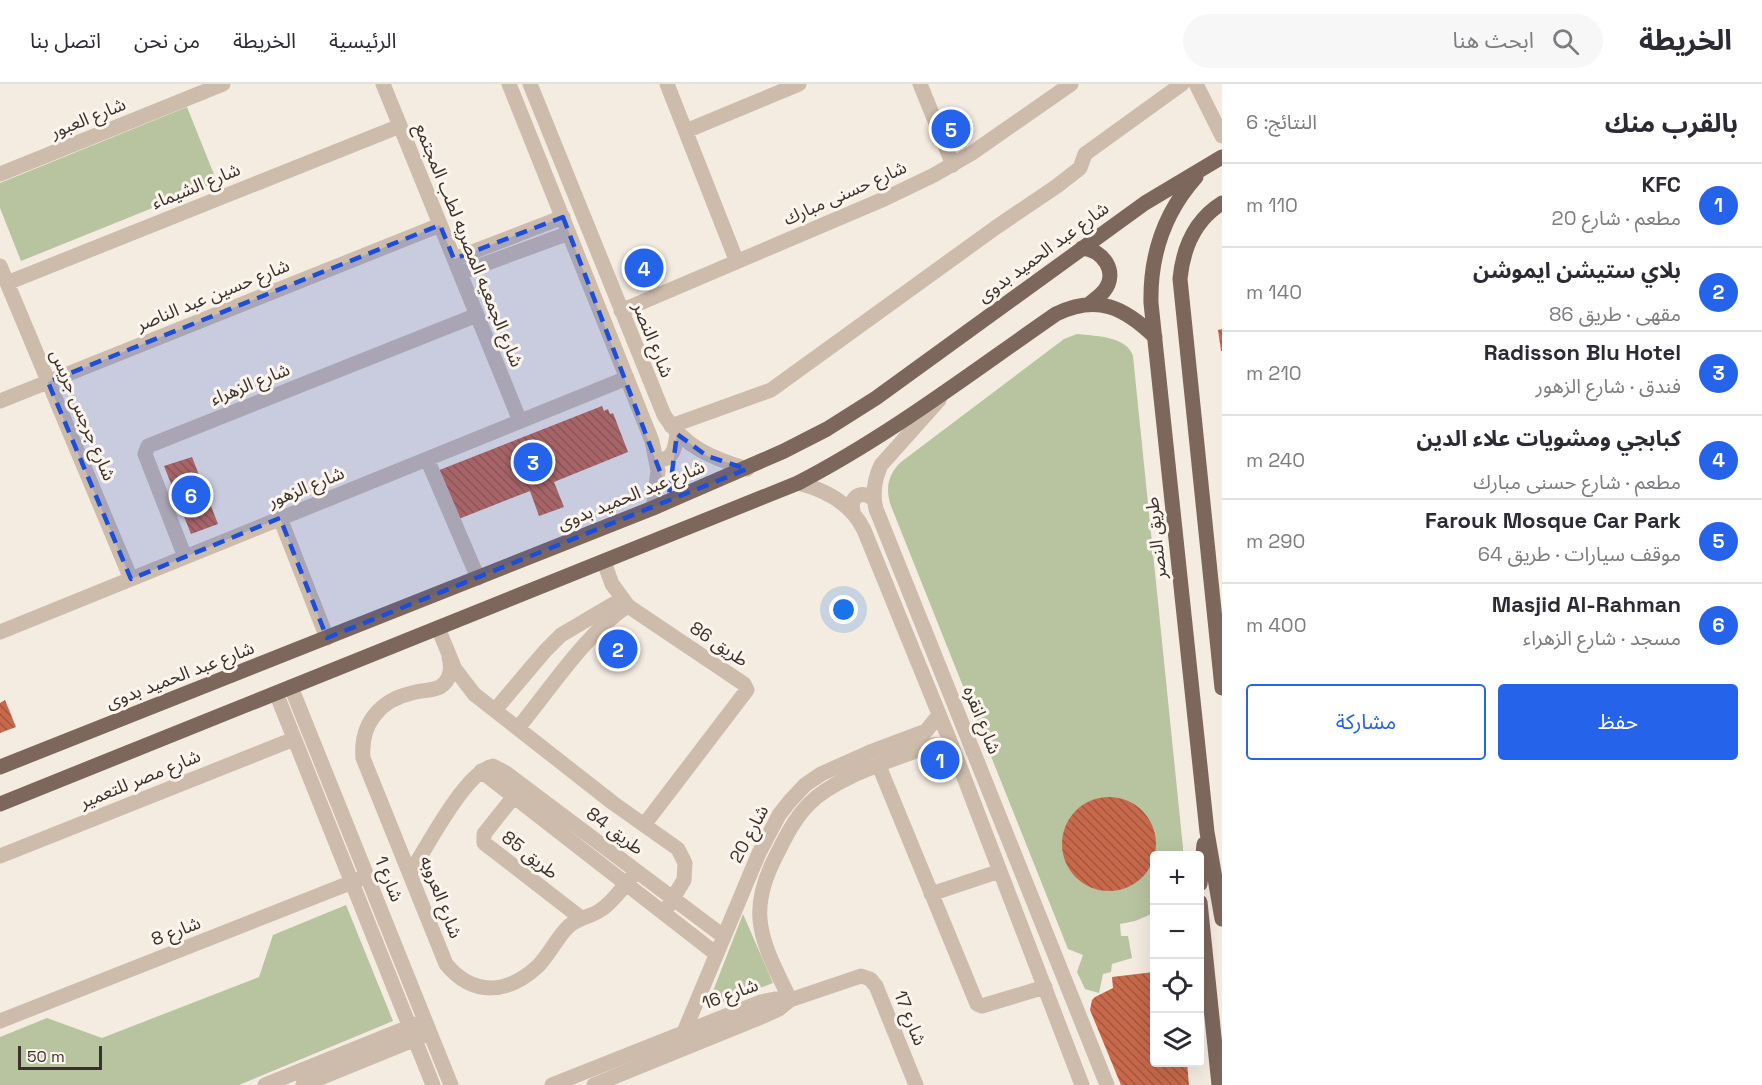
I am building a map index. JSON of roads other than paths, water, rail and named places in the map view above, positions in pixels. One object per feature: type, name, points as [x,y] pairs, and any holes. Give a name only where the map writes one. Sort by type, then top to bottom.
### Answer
[{"type":"main road","name":"شارع عبد الحميد بدوى","points":[[0,767],[747,469],[827,429],[876,398],[1144,203],[1222,157]]},
{"type":"main road","name":"طريق النصر","points":[[1206,166],[1178,200],[1165,224],[1157,248],[1151,290],[1207,832],[1222,919]]},
{"type":"main road","points":[[1221,679],[1180,279],[1186,246],[1194,231],[1204,218],[1222,203]]},
{"type":"main road","points":[[1082,248],[1098,253],[1105,259],[1110,276],[1104,292],[1089,304]]},
{"type":"main road","points":[[0,804],[798,483],[864,447],[1067,308],[1089,304],[1103,305],[1128,314],[1155,337]]},
{"type":"main road","points":[[1204,854],[1207,832]]},
{"type":"main road","points":[[1200,905],[1219,1085]]},
{"type":"street","name":"شارع العبور","points":[[0,174],[223,84]]},
{"type":"street","name":"شارع الجمعيه المصريه لطب المجتمع","points":[[383,84],[520,421]]},
{"type":"street","points":[[509,84],[652,441],[657,460],[657,482],[653,508]]},
{"type":"street","name":"شارع النصر","points":[[530,84],[658,404],[674,430],[707,456],[747,469]]},
{"type":"street","points":[[668,84],[737,262]]},
{"type":"street","points":[[686,131],[799,84]]},
{"type":"street","points":[[920,84],[953,165]]},
{"type":"street","name":"شارع حسنى مبارك","points":[[621,311],[884,199],[953,165],[1071,84]]},
{"type":"street","points":[[657,460],[666,459],[674,453],[674,430],[771,390],[995,228],[1057,186],[1080,168],[1085,154],[1182,84]]},
{"type":"street","points":[[1196,84],[1222,136]]},
{"type":"street","name":"شارع الشيماء","points":[[7,283],[400,126]]},
{"type":"street","points":[[457,266],[563,217]]},
{"type":"street","name":"شارع حسين عبد الناصر","points":[[0,401],[440,225]]},
{"type":"street","points":[[457,266],[569,233]]},
{"type":"street","name":"شارع جرجس جريس","points":[[0,266],[131,579]]},
{"type":"street","name":"شارع الزهراء","points":[[185,557],[145,454],[148,446],[477,315]]},
{"type":"street","name":"شارع الزهور","points":[[0,632],[627,378]]},
{"type":"street","name":"شارع انقره","points":[[950,387],[881,465],[875,477],[874,500],[1107,1085]]},
{"type":"street","points":[[427,459],[478,578]]},
{"type":"street","name":"شارع انقره","points":[[798,483],[829,494],[853,511],[864,530],[952,746],[1082,1085]]},
{"type":"street","points":[[853,511],[851,505],[853,499],[858,495],[870,495],[874,500]]},
{"type":"street","points":[[280,519],[327,638]]},
{"type":"street","name":"طريق 86","points":[[604,562],[612,584],[625,603],[744,684],[747,690],[644,825]]},
{"type":"street","points":[[495,710],[544,651],[561,635],[625,603]]},
{"type":"street","points":[[518,728],[594,635],[625,603]]},
{"type":"street","points":[[438,628],[449,657],[467,687],[678,849],[686,872],[684,880],[664,913]]},
{"type":"street","name":"شارع العروبه","points":[[449,657],[451,666],[446,682],[439,687],[409,693],[388,703],[372,717],[363,736],[363,758],[411,872],[446,964],[463,981],[486,989],[498,988],[520,979],[539,965],[568,926],[605,908],[631,877]]},
{"type":"street","name":"شارع 1","points":[[291,687],[451,1085]]},
{"type":"street","name":"شارع 1","points":[[276,693],[433,1085]]},
{"type":"street","name":"شارع 20","points":[[686,1039],[715,953],[759,853],[779,815],[805,785],[832,768],[926,731],[939,715]]},
{"type":"street","name":"شارع مصر للتعمير","points":[[0,856],[294,739]]},
{"type":"street","name":"شارع 20","points":[[790,1000],[763,936],[760,919],[761,896],[773,860],[796,821],[817,797],[851,777],[931,745],[952,746]]},
{"type":"street","name":"طريق 84","points":[[411,872],[471,780],[493,766],[519,791],[631,877],[673,899],[723,936]]},
{"type":"street","points":[[879,766],[978,1006],[1045,987]]},
{"type":"street","name":"طريق 85","points":[[519,791],[484,834],[484,843],[581,918]]},
{"type":"street","points":[[759,853],[773,860]]},
{"type":"street","points":[[931,894],[1000,871]]},
{"type":"street","name":"شارع 8","points":[[0,1021],[367,876]]},
{"type":"street","name":"طريق 84","points":[[631,877],[664,913],[715,953]]},
{"type":"street","name":"شارع 17","points":[[790,1000],[857,977],[870,979],[876,986],[916,1085]]},
{"type":"street","name":"شارع 16","points":[[552,1085],[686,1039],[766,1016],[790,1000]]},
{"type":"street","points":[[265,1085],[303,1081],[427,1027]]},
{"type":"street","name":"شارع 16","points":[[594,1085],[686,1039]]},
{"type":"place","name":"Farouk Mosque Car Park","points":[[951,129]]},
{"type":"place","name":"كبابجي ومشويات علاء الدين","points":[[644,268]]},
{"type":"place","name":"Radisson Blu Hotel","points":[[533,462]]},
{"type":"place","name":"Masjid Al-Rahman","points":[[191,495]]},
{"type":"place","name":"بلاي ستيشن ايموشن","points":[[618,649]]},
{"type":"place","name":"KFC","points":[[940,760]]}]
